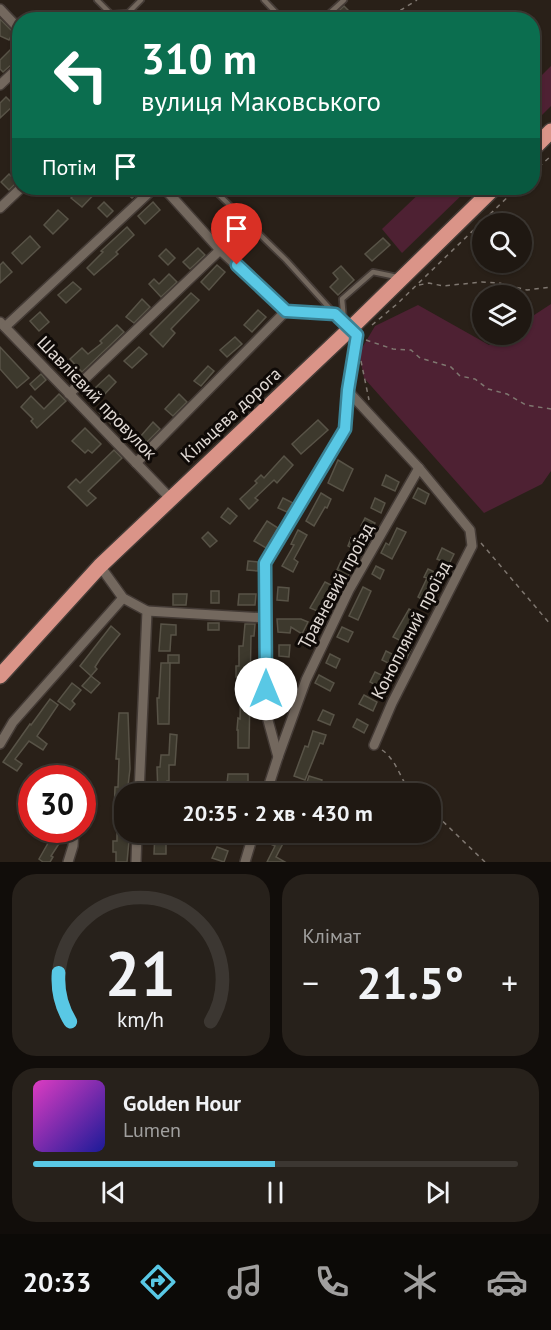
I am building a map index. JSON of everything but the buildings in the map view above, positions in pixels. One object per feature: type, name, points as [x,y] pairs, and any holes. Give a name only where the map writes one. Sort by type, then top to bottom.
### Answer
[{"type":"highway","points":[[540,142],[551,131]]},
{"type":"highway","name":"Кільцева дорога","points":[[0,676],[100,566],[351,328],[409,282],[488,195]]},
{"type":"street","points":[[0,9],[12,22]]},
{"type":"street","points":[[0,85],[12,74]]},
{"type":"street","points":[[0,208],[14,195]]},
{"type":"street","points":[[3,325],[146,195]]},
{"type":"street","points":[[170,195],[220,250],[286,311],[335,314],[351,328],[354,350],[345,429],[265,563],[266,713],[278,757]]},
{"type":"street","points":[[69,394],[220,250]]},
{"type":"street","points":[[136,463],[286,311]]},
{"type":"street","name":"Шавлієвий провулок","points":[[3,325],[170,498]]},
{"type":"street","points":[[348,390],[419,468],[470,530]]},
{"type":"street","name":"Травневий проїзд","points":[[270,783],[306,680],[340,610],[419,468]]},
{"type":"street","name":"Конопляний проїзд","points":[[374,744],[392,703],[472,546],[470,530]]},
{"type":"street","points":[[100,566],[123,598],[147,611],[265,618]]},
{"type":"street","points":[[0,744],[13,722],[123,598]]},
{"type":"street","points":[[139,783],[147,611]]},
{"type":"street","points":[[68,862],[73,843]]},
{"type":"street","points":[[136,862],[137,843]]},
{"type":"street","points":[[245,862],[251,843]]},
{"type":"lane","points":[[97,0],[109,12]]},
{"type":"lane","points":[[129,12],[141,0]]},
{"type":"lane","points":[[264,0],[275,12]]},
{"type":"lane","points":[[331,12],[344,0]]},
{"type":"lane","points":[[219,195],[286,260],[335,314]]},
{"type":"lane","points":[[351,328],[342,299],[373,272],[409,282]]},
{"type":"path","points":[[398,12],[417,0]]},
{"type":"path","points":[[351,328],[381,319],[409,282],[509,195]]},
{"type":"path","points":[[409,282],[442,286],[482,282],[500,283],[527,290],[551,287]]},
{"type":"path","points":[[351,328],[369,342],[393,349],[411,350],[420,358],[451,367],[460,376],[475,379],[488,388],[507,394],[526,405],[551,408]]},
{"type":"path","points":[[354,350],[360,359],[369,401]]},
{"type":"path","points":[[470,530],[551,625]]},
{"type":"path","points":[[374,744],[391,756],[406,783]]},
{"type":"path","points":[[441,820],[485,862]]},
{"type":"shaded area","points":[[551,66],[551,106],[540,117],[540,77]]},
{"type":"shaded area","points":[[418,195],[462,195],[402,253],[382,229]]},
{"type":"shaded area","points":[[551,304],[551,471],[542,484],[484,513],[364,378],[359,353],[375,326],[418,305],[472,335],[472,345],[532,345],[532,316]]},
{"type":"route","points":[[237,265],[286,311],[335,314],[357,335],[348,390],[345,429],[265,563],[266,689]]}]
